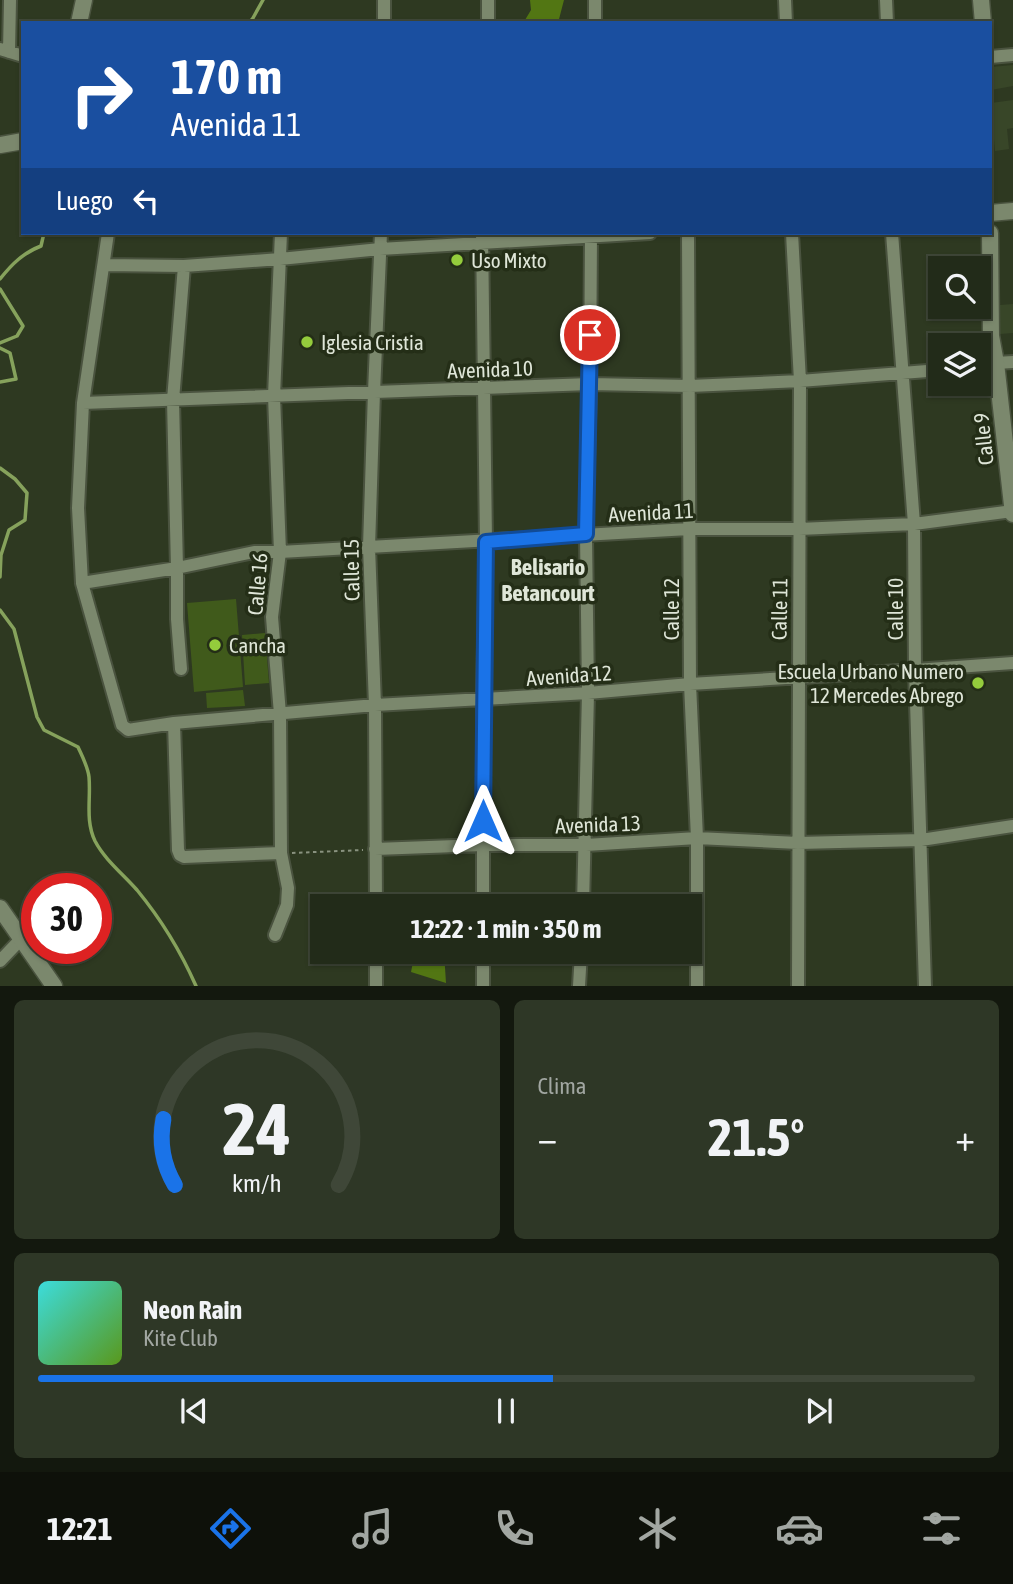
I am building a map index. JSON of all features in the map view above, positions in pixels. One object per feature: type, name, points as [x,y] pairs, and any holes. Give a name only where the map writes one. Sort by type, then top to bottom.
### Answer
[{"type":"street","points":[[5,50],[10,0]]},
{"type":"street","points":[[79,21],[84,0]]},
{"type":"street","points":[[384,0],[384,21]]},
{"type":"street","points":[[488,0],[488,21]]},
{"type":"street","points":[[595,0],[595,21]]},
{"type":"street","points":[[785,0],[786,21]]},
{"type":"street","points":[[886,0],[887,21]]},
{"type":"street","points":[[981,0],[983,21]]},
{"type":"street","points":[[992,57],[1013,55]]},
{"type":"street","points":[[0,145],[21,141]]},
{"type":"street","points":[[992,213],[1013,211]]},
{"type":"street","points":[[82,583],[78,508],[83,403],[108,235]]},
{"type":"street","name":"Calle 16","points":[[275,935],[287,905],[288,888],[282,853],[280,714],[272,617],[280,552],[274,396],[281,235]]},
{"type":"street","name":"Calle 15","points":[[376,894],[376,705],[369,547],[381,235]]},
{"type":"street","points":[[104,265],[184,266],[482,238],[564,235]]},
{"type":"street","points":[[584,894],[589,693],[586,534],[591,235]]},
{"type":"street","name":"Calle 12","points":[[688,235],[690,684],[697,838],[697,985]]},
{"type":"street","name":"Calle 11","points":[[792,235],[800,381],[798,985]]},
{"type":"street","name":"Calle 10","points":[[892,235],[914,524],[915,670],[925,985]]},
{"type":"street","name":"Calle 9","points":[[990,235],[991,336],[1013,512]]},
{"type":"street","points":[[482,238],[486,542],[483,894]]},
{"type":"street","points":[[181,669],[177,619],[173,400],[184,266]]},
{"type":"street","points":[[996,363],[1013,362]]},
{"type":"street","name":"Avenida 10","points":[[83,403],[590,384],[690,386],[928,371]]},
{"type":"street","name":"Avenida 11","points":[[82,583],[254,552],[486,542],[689,529],[914,524],[1013,512]]},
{"type":"street","name":"Avenida 12","points":[[82,583],[122,725],[128,730],[174,723],[376,705],[1013,663]]},
{"type":"street","points":[[174,723],[180,855],[282,853]]},
{"type":"street","name":"Avenida 13","points":[[375,849],[586,845],[697,838],[798,843],[920,840],[1013,826]]},
{"type":"street","points":[[0,908],[21,939],[0,961]]},
{"type":"street","points":[[39,964],[54,985]]},
{"type":"street","points":[[376,964],[376,985]]},
{"type":"street","points":[[483,964],[483,985]]},
{"type":"street","points":[[579,985],[580,964]]},
{"type":"path","points":[[282,853],[375,849]]},
{"type":"shaded area","points":[[1013,65],[1013,86],[992,90],[992,67]]},
{"type":"shaded area","points":[[1013,100],[1013,128],[1007,129],[1009,149],[995,151],[992,103]]},
{"type":"shaded area","points":[[1013,304],[1013,333],[1000,334],[1000,305]]},
{"type":"green space","points":[[530,0],[564,0],[559,21],[525,21],[531,10]]},
{"type":"green space","name":"Cancha","points":[[236,599],[243,687],[194,692],[187,603]]},
{"type":"green space","points":[[265,633],[269,683],[245,685],[242,635]]},
{"type":"green space","points":[[243,690],[245,706],[207,708],[206,693]]},
{"type":"green space","points":[[413,964],[445,964],[446,983],[411,972]]},
{"type":"waterway","points":[[251,21],[263,0]]},
{"type":"waterway","points":[[0,279],[18,260],[41,246],[44,235]]},
{"type":"waterway","points":[[0,289],[23,326],[17,336],[0,343]]},
{"type":"waterway","points":[[0,348],[10,353],[16,379],[0,382]]},
{"type":"waterway","points":[[0,468],[15,479],[27,493],[25,520],[9,530],[1,555],[0,577]]},
{"type":"waterway","points":[[0,610],[14,629],[37,717],[44,730],[78,747],[85,762],[89,777],[90,825],[95,841],[154,912],[177,948],[196,986]]},
{"type":"place","name":"Uso Mixto","points":[[457,260]]},
{"type":"place","name":"Iglesia Cristia","points":[[307,342]]},
{"type":"place","name":"Cancha","points":[[215,645]]},
{"type":"place","name":"Escuela Urbano Numero 12 Mercedes Abrego","points":[[978,683]]},
{"type":"district","name":"Belisario Betancourt","points":[[548,580]]},
{"type":"route","points":[[483,821],[486,542],[586,534],[590,335]]}]
